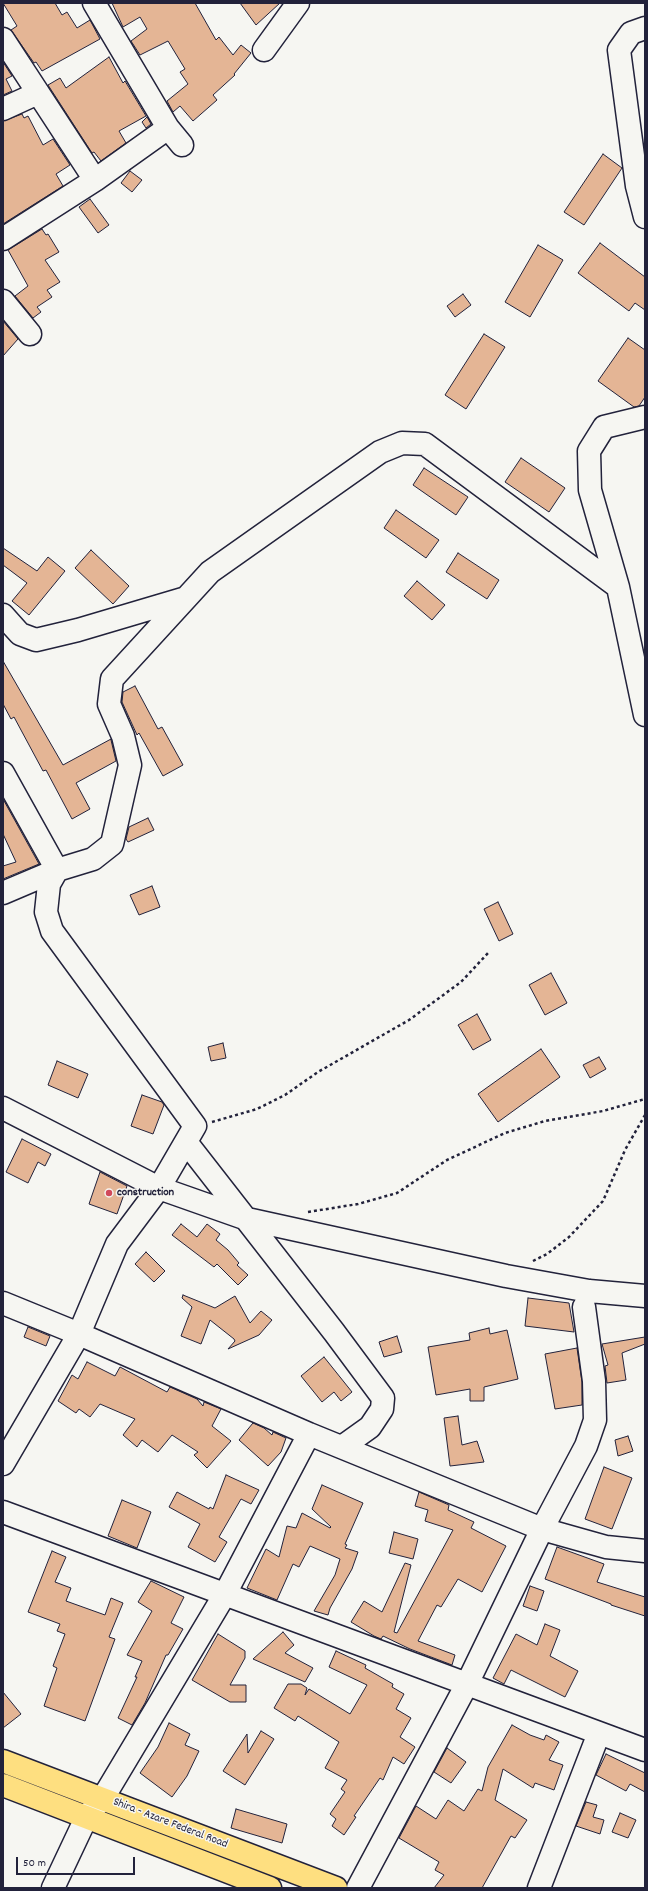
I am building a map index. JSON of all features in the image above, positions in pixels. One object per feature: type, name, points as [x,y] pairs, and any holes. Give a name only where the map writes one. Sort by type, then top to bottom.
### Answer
[{"type":"main road","name":"Shira - Azare Federal Road","points":[[3,1761],[336,1888]]},
{"type":"main road","name":"Shira - Azare Federal Road","points":[[3,1785],[87,1816],[270,1888]]},
{"type":"street","points":[[94,3],[168,128],[182,145]]},
{"type":"street","points":[[264,50],[298,3]]},
{"type":"street","points":[[645,28],[631,33],[619,50],[637,186],[645,217]]},
{"type":"street","points":[[3,39],[95,180]]},
{"type":"street","points":[[3,109],[38,93]]},
{"type":"street","points":[[3,239],[95,180],[168,128]]},
{"type":"street","points":[[3,301],[30,334]]},
{"type":"street","points":[[645,417],[604,427],[589,452],[590,490],[618,587],[645,715]]},
{"type":"street","points":[[3,893],[57,870],[93,859],[112,844],[130,765],[122,736],[109,704],[112,679],[210,572],[226,559],[380,452],[402,443],[425,444],[618,587]]},
{"type":"street","points":[[3,615],[20,634],[36,640],[78,630],[186,598]]},
{"type":"street","points":[[3,773],[57,870]]},
{"type":"street","points":[[57,870],[49,884],[46,912],[52,931],[191,1134],[247,1219],[383,1398],[382,1409],[370,1427],[342,1447]]},
{"type":"street","points":[[3,1108],[159,1188],[247,1219],[506,1276],[589,1291],[645,1296]]},
{"type":"street","points":[[3,1464],[79,1334],[117,1244],[159,1188],[191,1134]]},
{"type":"street","points":[[3,1303],[79,1334],[309,1434],[542,1529],[606,1547],[645,1551]]},
{"type":"street","points":[[358,1888],[467,1684],[542,1529],[586,1446],[595,1420],[594,1381],[584,1307]]},
{"type":"street","points":[[53,1888],[87,1816],[103,1798],[225,1594],[309,1434]]},
{"type":"street","points":[[3,1512],[645,1750]]},
{"type":"street","points":[[539,1888],[599,1733]]},
{"type":"path","points":[[191,1134],[257,1109],[285,1096],[318,1072],[409,1020],[460,982],[489,952]]},
{"type":"path","points":[[305,1212],[358,1204],[397,1193],[447,1160],[505,1133],[545,1121],[603,1111],[645,1099]]},
{"type":"path","points":[[506,1276],[547,1254],[570,1237],[603,1201],[625,1150],[645,1115]]},
{"type":"building","points":[[3,3],[55,3],[62,15],[67,12],[77,28],[90,20],[100,39],[42,71],[36,62],[34,63],[11,30],[17,26]]},
{"type":"building","points":[[112,3],[195,3],[216,40],[219,37],[233,55],[241,45],[251,53],[234,74],[235,75],[213,95],[217,100],[193,121],[180,106],[173,112],[167,101],[188,84],[180,72],[185,69],[168,41],[140,55],[131,41],[147,29],[140,17],[123,27]]},
{"type":"building","points":[[240,3],[280,3],[256,25]]},
{"type":"building","points":[[109,57],[123,83],[125,81],[146,116],[119,131],[126,143],[101,161],[94,152],[92,153],[48,85],[60,78],[66,88]]},
{"type":"building","points":[[3,62],[12,76],[6,79],[12,91],[3,95]]},
{"type":"building","points":[[22,114],[24,118],[28,116],[43,145],[53,139],[70,165],[56,174],[63,186],[3,224],[3,121]]},
{"type":"building","points":[[147,117],[151,124],[146,128],[142,122]]},
{"type":"building","points":[[603,154],[622,168],[584,225],[564,212]]},
{"type":"building","points":[[130,171],[142,180],[132,192],[121,183]]},
{"type":"building","points":[[90,199],[109,225],[98,233],[79,207]]},
{"type":"building","points":[[42,229],[46,235],[48,234],[59,252],[45,260],[60,282],[47,290],[52,297],[37,307],[41,312],[33,318],[15,296],[28,286],[8,250]]},
{"type":"building","points":[[600,243],[645,277],[645,310],[635,303],[629,311],[578,273]]},
{"type":"building","points":[[538,245],[563,260],[530,317],[505,302]]},
{"type":"building","points":[[463,294],[471,305],[455,317],[447,306]]},
{"type":"building","points":[[3,321],[18,339],[3,356]]},
{"type":"building","points":[[484,334],[505,347],[466,409],[445,395]]},
{"type":"building","points":[[628,338],[645,350],[645,397],[639,406],[634,407],[598,381]]},
{"type":"building","points":[[521,458],[565,488],[549,512],[505,482]]},
{"type":"building","points":[[424,468],[468,497],[456,515],[413,485]]},
{"type":"building","points":[[396,510],[439,540],[426,558],[384,528]]},
{"type":"building","points":[[3,548],[37,571],[48,557],[65,571],[29,615],[12,601],[27,583],[3,565]]},
{"type":"building","points":[[91,550],[129,586],[113,604],[75,568]]},
{"type":"building","points":[[458,553],[499,580],[487,599],[446,572]]},
{"type":"building","points":[[417,581],[445,605],[432,620],[404,596]]},
{"type":"building","points":[[3,661],[63,765],[111,739],[116,761],[76,783],[90,809],[72,819],[46,770],[43,771],[14,717],[11,719],[3,704]]},
{"type":"building","points":[[135,686],[158,729],[162,727],[183,765],[163,776],[139,733],[137,735],[122,702],[123,692]]},
{"type":"building","points":[[3,799],[39,864],[3,879],[3,866],[16,862],[3,834]]},
{"type":"building","points":[[148,818],[154,830],[128,842],[126,839],[129,827]]},
{"type":"building","points":[[152,886],[160,907],[139,915],[130,895]]},
{"type":"building","points":[[498,902],[513,934],[499,941],[484,909]]},
{"type":"building","points":[[551,973],[567,1003],[545,1015],[529,985]]},
{"type":"building","points":[[477,1014],[491,1040],[473,1050],[458,1025]]},
{"type":"building","points":[[223,1043],[226,1058],[211,1061],[208,1047]]},
{"type":"building","points":[[541,1049],[560,1077],[498,1122],[478,1094]]},
{"type":"building","points":[[599,1057],[606,1069],[590,1078],[583,1065]]},
{"type":"building","points":[[57,1061],[88,1074],[78,1098],[48,1085]]},
{"type":"building","points":[[142,1095],[162,1102],[164,1105],[153,1134],[131,1126]]},
{"type":"building","points":[[22,1139],[51,1154],[45,1166],[38,1162],[28,1183],[6,1172]]},
{"type":"building","name":"construction","points":[[100,1172],[127,1186],[117,1214],[89,1204]]},
{"type":"building","points":[[181,1224],[197,1237],[207,1224],[220,1234],[216,1240],[228,1250],[239,1263],[237,1265],[248,1275],[238,1285],[217,1264],[214,1267],[172,1235]]},
{"type":"building","points":[[146,1252],[165,1271],[154,1282],[135,1264]]},
{"type":"building","points":[[183,1295],[215,1308],[235,1296],[250,1323],[261,1311],[272,1320],[259,1335],[228,1349],[235,1341],[234,1339],[210,1320],[201,1344],[181,1336],[192,1307],[182,1298]]},
{"type":"building","points":[[528,1298],[569,1303],[574,1332],[525,1326]]},
{"type":"building","points":[[28,1327],[50,1336],[46,1346],[24,1337]]},
{"type":"building","points":[[489,1328],[490,1334],[507,1330],[518,1379],[484,1387],[484,1401],[470,1401],[470,1389],[436,1395],[428,1347],[470,1340],[469,1333]]},
{"type":"building","points":[[397,1336],[402,1352],[384,1357],[379,1342]]},
{"type":"building","points":[[645,1337],[645,1344],[622,1353],[626,1380],[607,1383],[605,1366],[608,1365],[602,1344]]},
{"type":"building","points":[[577,1348],[582,1382],[582,1405],[555,1409],[545,1354]]},
{"type":"building","points":[[324,1357],[352,1392],[341,1401],[334,1392],[322,1402],[301,1376]]},
{"type":"building","points":[[87,1362],[115,1376],[120,1367],[167,1392],[170,1387],[197,1399],[203,1406],[204,1402],[221,1409],[212,1426],[231,1441],[207,1468],[194,1455],[198,1452],[172,1435],[158,1452],[142,1440],[137,1447],[123,1435],[135,1419],[100,1404],[90,1417],[79,1409],[76,1413],[58,1401],[72,1375],[78,1379]]},
{"type":"building","points":[[458,1416],[462,1445],[477,1441],[484,1462],[450,1466],[444,1418]]},
{"type":"building","points":[[253,1423],[264,1428],[272,1435],[273,1432],[286,1438],[281,1452],[268,1466],[239,1440]]},
{"type":"building","points":[[628,1436],[633,1451],[618,1456],[615,1440]]},
{"type":"building","points":[[604,1467],[632,1478],[612,1529],[585,1519]]},
{"type":"building","points":[[226,1475],[259,1490],[251,1504],[241,1499],[219,1537],[227,1542],[215,1562],[188,1547],[200,1524],[169,1507],[177,1492],[209,1509],[210,1507],[213,1509]]},
{"type":"building","points":[[322,1485],[363,1503],[345,1544],[347,1545],[345,1548],[358,1552],[352,1569],[330,1608],[328,1615],[314,1611],[335,1575],[340,1559],[310,1546],[299,1567],[293,1564],[277,1600],[247,1588],[266,1549],[279,1557],[287,1526],[296,1528],[302,1513],[330,1528],[331,1527],[312,1509]]},
{"type":"building","points":[[419,1492],[449,1505],[448,1510],[474,1522],[471,1528],[506,1546],[482,1592],[458,1579],[441,1607],[437,1605],[418,1641],[455,1655],[452,1665],[410,1649],[383,1636],[381,1639],[351,1622],[364,1601],[382,1612],[405,1563],[411,1565],[394,1632],[397,1633],[453,1530],[425,1521],[428,1510],[415,1506]]},
{"type":"building","points":[[122,1500],[151,1512],[137,1548],[108,1536]]},
{"type":"building","points":[[394,1532],[418,1539],[413,1559],[389,1553]]},
{"type":"building","points":[[557,1547],[604,1564],[597,1582],[645,1597],[645,1616],[611,1605],[545,1579]]},
{"type":"building","points":[[52,1551],[66,1557],[55,1582],[71,1588],[66,1601],[105,1615],[111,1598],[123,1603],[109,1637],[115,1639],[85,1721],[44,1706],[57,1668],[53,1666],[65,1634],[57,1631],[60,1624],[28,1612]]},
{"type":"building","points":[[151,1581],[184,1597],[171,1623],[183,1629],[168,1655],[166,1655],[145,1703],[132,1725],[118,1718],[137,1677],[135,1677],[142,1661],[127,1655],[152,1611],[138,1602]]},
{"type":"building","points":[[530,1586],[544,1591],[537,1611],[523,1606]]},
{"type":"building","points":[[545,1624],[560,1630],[550,1656],[578,1671],[565,1697],[511,1670],[504,1684],[493,1678],[516,1634],[537,1645]]},
{"type":"building","points":[[283,1632],[294,1645],[285,1653],[313,1668],[305,1682],[253,1659]]},
{"type":"building","points":[[218,1634],[245,1651],[245,1658],[230,1685],[246,1685],[246,1702],[230,1702],[192,1680]]},
{"type":"building","points":[[336,1651],[366,1665],[365,1668],[393,1684],[392,1687],[404,1694],[396,1709],[411,1718],[400,1737],[415,1747],[404,1764],[393,1757],[383,1780],[380,1778],[354,1816],[356,1817],[344,1835],[332,1826],[336,1819],[330,1814],[345,1792],[341,1789],[347,1780],[325,1768],[339,1742],[298,1716],[295,1721],[274,1708],[288,1684],[301,1684],[307,1688],[305,1695],[309,1689],[350,1714],[367,1685],[329,1667]]},
{"type":"building","points":[[3,1692],[21,1714],[3,1728]]},
{"type":"building","points":[[169,1723],[190,1734],[185,1745],[199,1751],[187,1776],[172,1797],[140,1773],[158,1747]]},
{"type":"building","points":[[512,1725],[530,1735],[544,1740],[546,1735],[559,1742],[549,1760],[563,1765],[554,1790],[535,1783],[533,1788],[503,1769],[495,1800],[527,1820],[515,1838],[511,1836],[482,1888],[434,1888],[444,1875],[435,1870],[439,1862],[399,1838],[416,1806],[436,1819],[448,1800],[464,1811],[478,1789],[482,1791],[488,1767]]},
{"type":"building","points":[[261,1731],[274,1739],[245,1785],[223,1771],[247,1734],[248,1753]]},
{"type":"building","points":[[447,1748],[466,1762],[451,1783],[434,1772]]},
{"type":"building","points":[[606,1754],[645,1773],[645,1792],[630,1784],[626,1791],[596,1775]]},
{"type":"building","points":[[586,1802],[597,1805],[593,1817],[604,1820],[600,1834],[576,1826]]},
{"type":"building","points":[[236,1809],[287,1824],[282,1843],[231,1828]]},
{"type":"building","points":[[620,1813],[636,1820],[628,1838],[612,1832]]},
{"type":"place","name":"construction","points":[[109,1193]]}]
